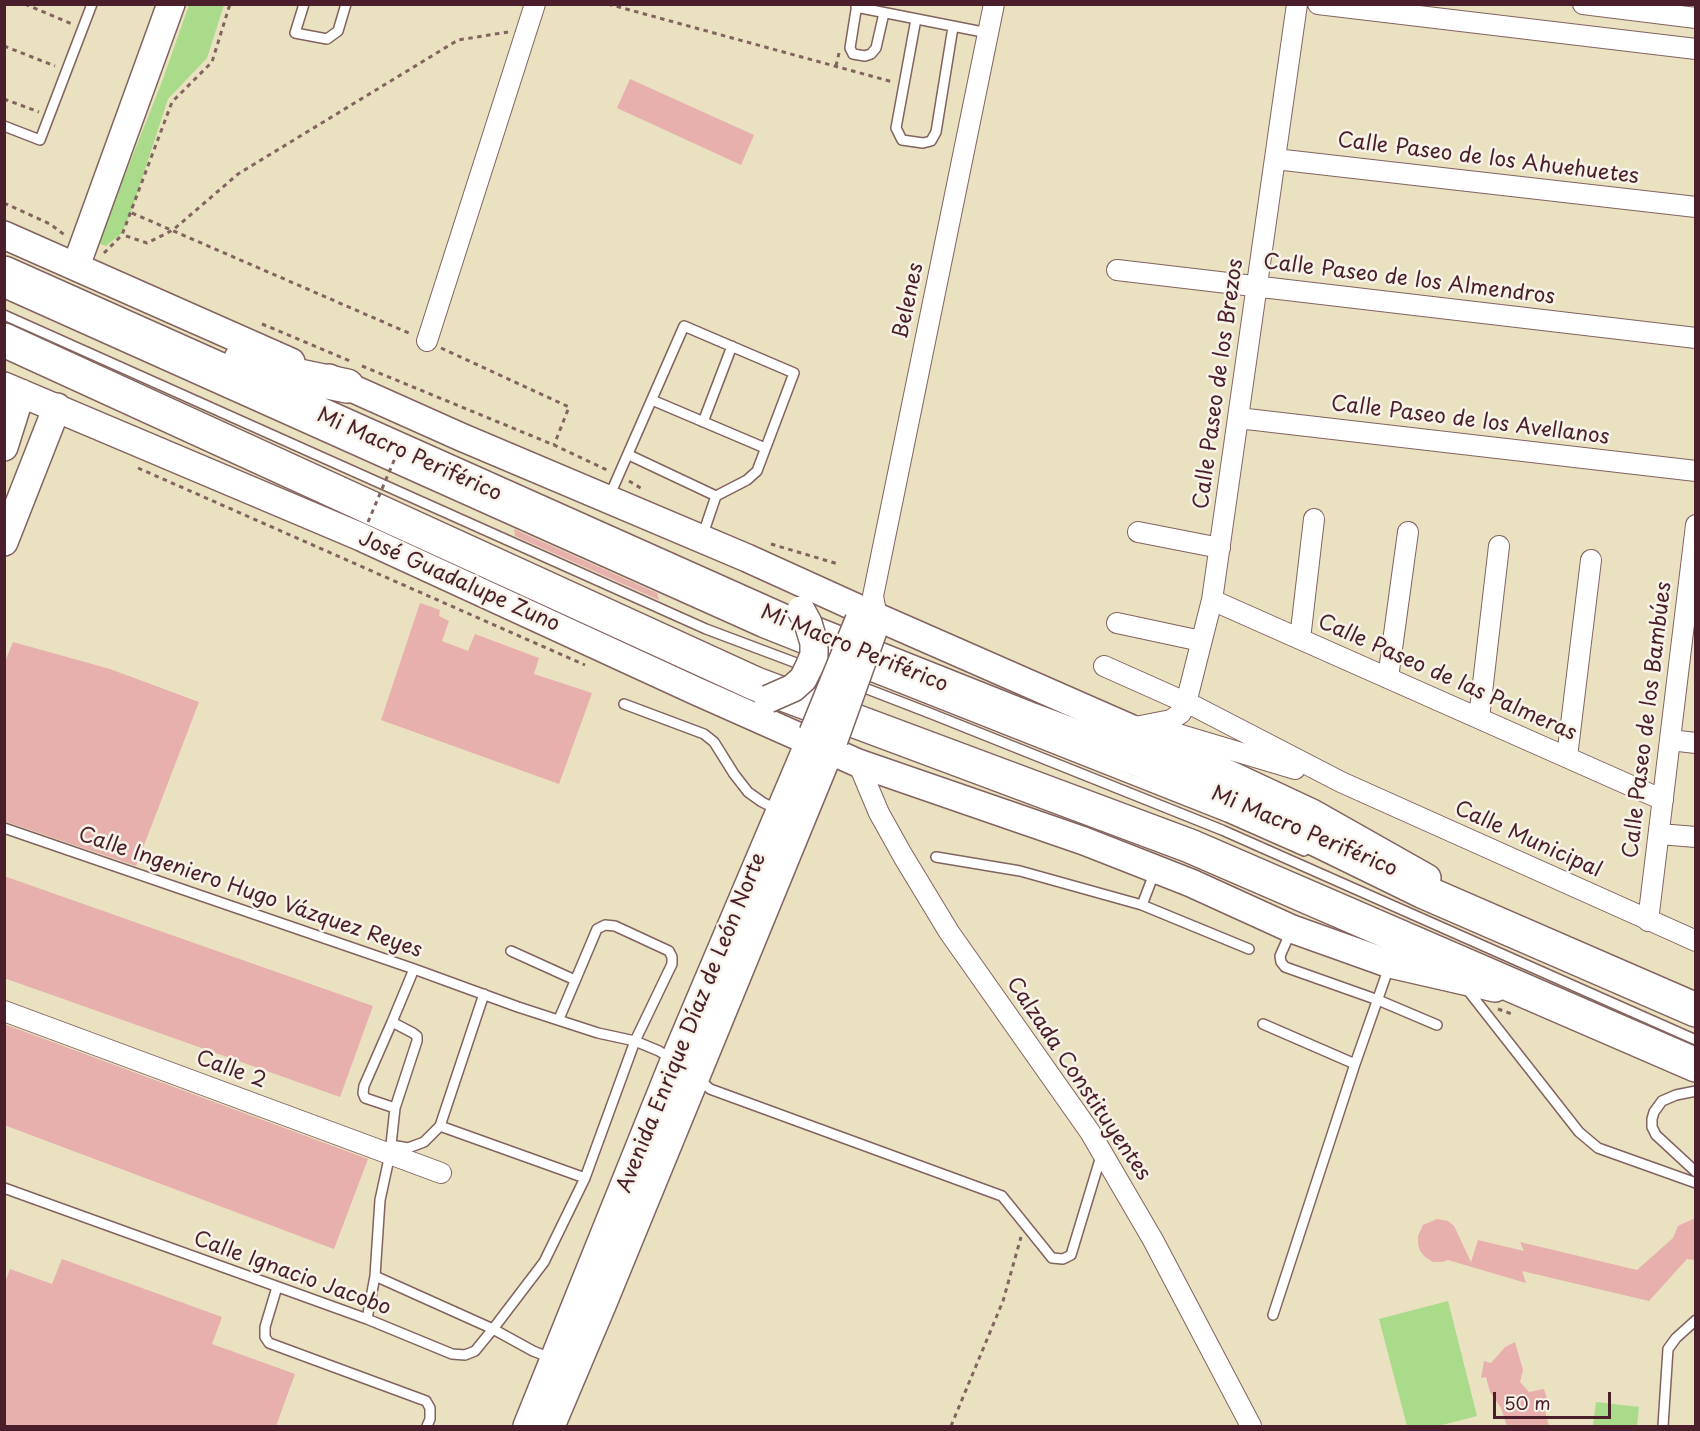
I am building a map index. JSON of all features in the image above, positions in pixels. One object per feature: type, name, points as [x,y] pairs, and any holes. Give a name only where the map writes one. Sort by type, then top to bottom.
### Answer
[{"type":"highway","points":[[4,257],[220,351],[285,373],[347,386]]},
{"type":"highway","points":[[4,273],[783,621],[1032,720],[1137,759],[1295,829],[1422,891],[1695,1010]]},
{"type":"highway","points":[[4,340],[756,684],[1190,846],[1695,1065]]},
{"type":"main road","points":[[76,266],[171,4]]},
{"type":"main road","points":[[4,235],[347,386],[614,488],[701,539],[754,549],[869,614],[1139,727],[1342,829],[1439,885],[1510,930]]},
{"type":"main road","points":[[4,447],[13,390]]},
{"type":"main road","name":"José Guadalupe Zuno","points":[[13,390],[371,541],[696,691],[822,742],[858,763],[1084,840],[1292,929],[1390,964],[1532,995]]},
{"type":"main road","points":[[4,542],[57,407]]},
{"type":"main road","points":[[696,691],[735,700],[768,699],[794,688],[803,679],[814,655],[814,643],[801,610],[754,549]]},
{"type":"main road","name":"Avenida Enrique Díaz de León Norte","points":[[527,1426],[565,1363],[685,1068],[822,742],[869,614]]},
{"type":"main road","name":"Avenida Enrique Díaz de León Norte","points":[[685,1068],[780,811],[822,742]]},
{"type":"main road","name":"Avenida Enrique Díaz de León Norte","points":[[551,1426],[565,1363]]},
{"type":"street","points":[[427,341],[535,4]]},
{"type":"street","name":"Calle Paseo de los Brezos","points":[[1186,703],[1212,600],[1298,4]]},
{"type":"street","points":[[1318,4],[1695,49]]},
{"type":"street","points":[[1583,4],[1695,18]]},
{"type":"street","name":"Belenes","points":[[869,614],[995,14]]},
{"type":"street","name":"Calle Paseo de los Ahuehuetes","points":[[1275,159],[1695,207]]},
{"type":"street","name":"Calle Paseo de los Almendros","points":[[1117,270],[1695,338]]},
{"type":"street","name":"Calle Paseo de los Avellanos","points":[[1238,418],[1695,471]]},
{"type":"street","points":[[1300,639],[1314,519]]},
{"type":"street","name":"Calle Paseo de los Bambúes","points":[[1648,921],[1670,740],[1689,640],[1695,525]]},
{"type":"street","points":[[1138,532],[1220,548]]},
{"type":"street","points":[[1388,678],[1408,532]]},
{"type":"street","points":[[1479,718],[1498,546]]},
{"type":"street","points":[[1567,757],[1591,560]]},
{"type":"street","name":"Calle Paseo de las Palmeras","points":[[1212,600],[1663,800]]},
{"type":"street","points":[[1117,622],[1201,641]]},
{"type":"street","name":"Calle Municipal","points":[[1104,666],[1186,703],[1341,782],[1695,941]]},
{"type":"street","points":[[1139,727],[1172,720],[1181,713],[1186,703]]},
{"type":"street","name":"Calle Municipal","points":[[1139,727],[1341,782]]},
{"type":"street","points":[[1670,740],[1695,743]]},
{"type":"street","name":"Calzada Constituyentes","points":[[858,763],[879,813],[949,932],[1021,1032],[1102,1153],[1153,1240],[1251,1426]]},
{"type":"street","points":[[1659,834],[1695,837]]},
{"type":"street","name":"Calle 2","points":[[4,1011],[390,1149],[441,1173]]},
{"type":"lane","points":[[4,126],[40,140],[92,4]]},
{"type":"lane","points":[[304,4],[295,33],[327,39],[338,31],[346,4]]},
{"type":"lane","points":[[884,13],[876,48],[871,54],[865,56],[853,54],[850,48],[857,6],[953,27],[995,14]]},
{"type":"lane","points":[[916,19],[896,128],[902,140],[923,143],[931,141],[936,132],[953,27]]},
{"type":"lane","name":"Mi Macro Periférico","points":[[4,293],[761,632],[1227,817],[1314,856]]},
{"type":"lane","name":"Mi Macro Periférico","points":[[4,315],[706,629],[814,669]]},
{"type":"lane","points":[[614,488],[684,326],[794,373],[757,471],[747,480],[716,496],[701,539]]},
{"type":"lane","points":[[703,422],[732,346]]},
{"type":"lane","points":[[652,400],[765,448]]},
{"type":"lane","points":[[629,455],[716,496]]},
{"type":"lane","name":"Mi Macro Periférico","points":[[825,673],[944,718],[1222,830],[1695,1040]]},
{"type":"lane","points":[[624,704],[704,734],[714,742],[748,792],[780,811]]},
{"type":"lane","name":"Calle Ingeniero Hugo Vázquez Reyes","points":[[4,828],[518,1007],[598,1033],[635,1041],[659,1051],[685,1068],[710,1089],[1002,1196],[1052,1258],[1063,1260],[1071,1255],[1102,1153]]},
{"type":"lane","points":[[936,857],[1020,871],[1142,905],[1250,949]]},
{"type":"lane","points":[[1142,905],[1156,869]]},
{"type":"lane","name":"Calle Ignacio Jacobo","points":[[4,1188],[367,1318],[452,1354],[465,1355],[475,1351],[544,1262],[585,1178],[635,1041],[672,964],[672,957],[669,951],[615,926],[605,925],[597,929],[575,980]]},
{"type":"lane","points":[[1292,929],[1280,956],[1281,962],[1286,967],[1378,1000],[1437,1025]]},
{"type":"lane","points":[[511,951],[575,980],[559,1019]]},
{"type":"lane","points":[[1273,1315],[1390,964]]},
{"type":"lane","points":[[395,1108],[365,1098],[363,1093],[414,969]]},
{"type":"lane","points":[[1461,981],[1578,1132],[1598,1148],[1695,1184]]},
{"type":"lane","points":[[390,1149],[408,1148],[424,1142],[440,1126],[484,994]]},
{"type":"lane","points":[[367,1318],[375,1276],[380,1200],[395,1108],[417,1036],[392,1022]]},
{"type":"lane","points":[[1263,1024],[1355,1064]]},
{"type":"lane","points":[[1695,1091],[1662,1101],[1654,1112],[1652,1127],[1656,1135],[1695,1172]]},
{"type":"lane","points":[[440,1126],[585,1178]]},
{"type":"lane","points":[[375,1276],[493,1329],[533,1351],[565,1363]]},
{"type":"lane","points":[[277,1287],[266,1327],[265,1337],[269,1343],[426,1401],[430,1408],[430,1419],[427,1426]]},
{"type":"lane","points":[[1663,1426],[1668,1348],[1695,1320]]},
{"type":"path","points":[[25,4],[72,24],[69,33]]},
{"type":"path","points":[[102,254],[122,235],[172,102],[212,62],[230,4]]},
{"type":"path","points":[[608,4],[903,84]]},
{"type":"path","points":[[126,236],[147,243],[173,230],[238,174],[458,40],[507,32],[524,39]]},
{"type":"path","points":[[4,46],[57,67],[60,59]]},
{"type":"path","points":[[4,99],[38,113],[41,105]]},
{"type":"path","points":[[132,213],[427,341],[569,407],[554,445]]},
{"type":"path","points":[[261,324],[554,445],[614,488],[648,492]]},
{"type":"path","points":[[368,522],[401,444]]},
{"type":"path","points":[[754,549],[838,564]]},
{"type":"path","points":[[951,1426],[1003,1301],[1024,1222]]},
{"type":"green space","points":[[189,5],[224,5],[207,58],[168,99],[131,212],[122,233],[106,246],[98,243],[163,79]]},
{"type":"green space","points":[[1448,1301],[1477,1416],[1438,1426],[1407,1426],[1379,1319]]},
{"type":"green space","points":[[1596,1402],[1639,1407],[1637,1426],[1593,1426]]},
{"type":"building","points":[[630,79],[754,135],[741,165],[617,108]]},
{"type":"building","points":[[514,529],[657,593],[659,600],[515,536]]},
{"type":"building","points":[[420,603],[440,610],[439,616],[449,621],[442,641],[468,651],[475,634],[539,658],[534,674],[592,693],[559,784],[381,720]]},
{"type":"building","points":[[13,642],[110,669],[199,702],[136,866],[4,821],[4,664]]},
{"type":"building","points":[[4,876],[373,1006],[340,1097],[4,978]]},
{"type":"building","points":[[4,1024],[368,1159],[334,1249],[4,1125]]},
{"type":"building","points":[[1695,1218],[1695,1260],[1687,1259],[1649,1301],[1522,1271],[1526,1283],[1448,1260],[1433,1262],[1420,1251],[1418,1244],[1418,1236],[1423,1225],[1437,1219],[1448,1221],[1454,1226],[1471,1262],[1478,1240],[1524,1251],[1520,1242],[1637,1270],[1673,1238],[1678,1226]]},
{"type":"building","points":[[62,1259],[222,1317],[212,1344],[295,1374],[276,1426],[4,1426],[4,1285],[10,1269],[52,1284]]},
{"type":"building","points":[[1515,1342],[1523,1370],[1520,1382],[1529,1392],[1544,1389],[1548,1402],[1543,1403],[1549,1426],[1507,1426],[1501,1408],[1490,1392],[1486,1377],[1481,1378],[1484,1361],[1491,1363],[1505,1347]]}]
